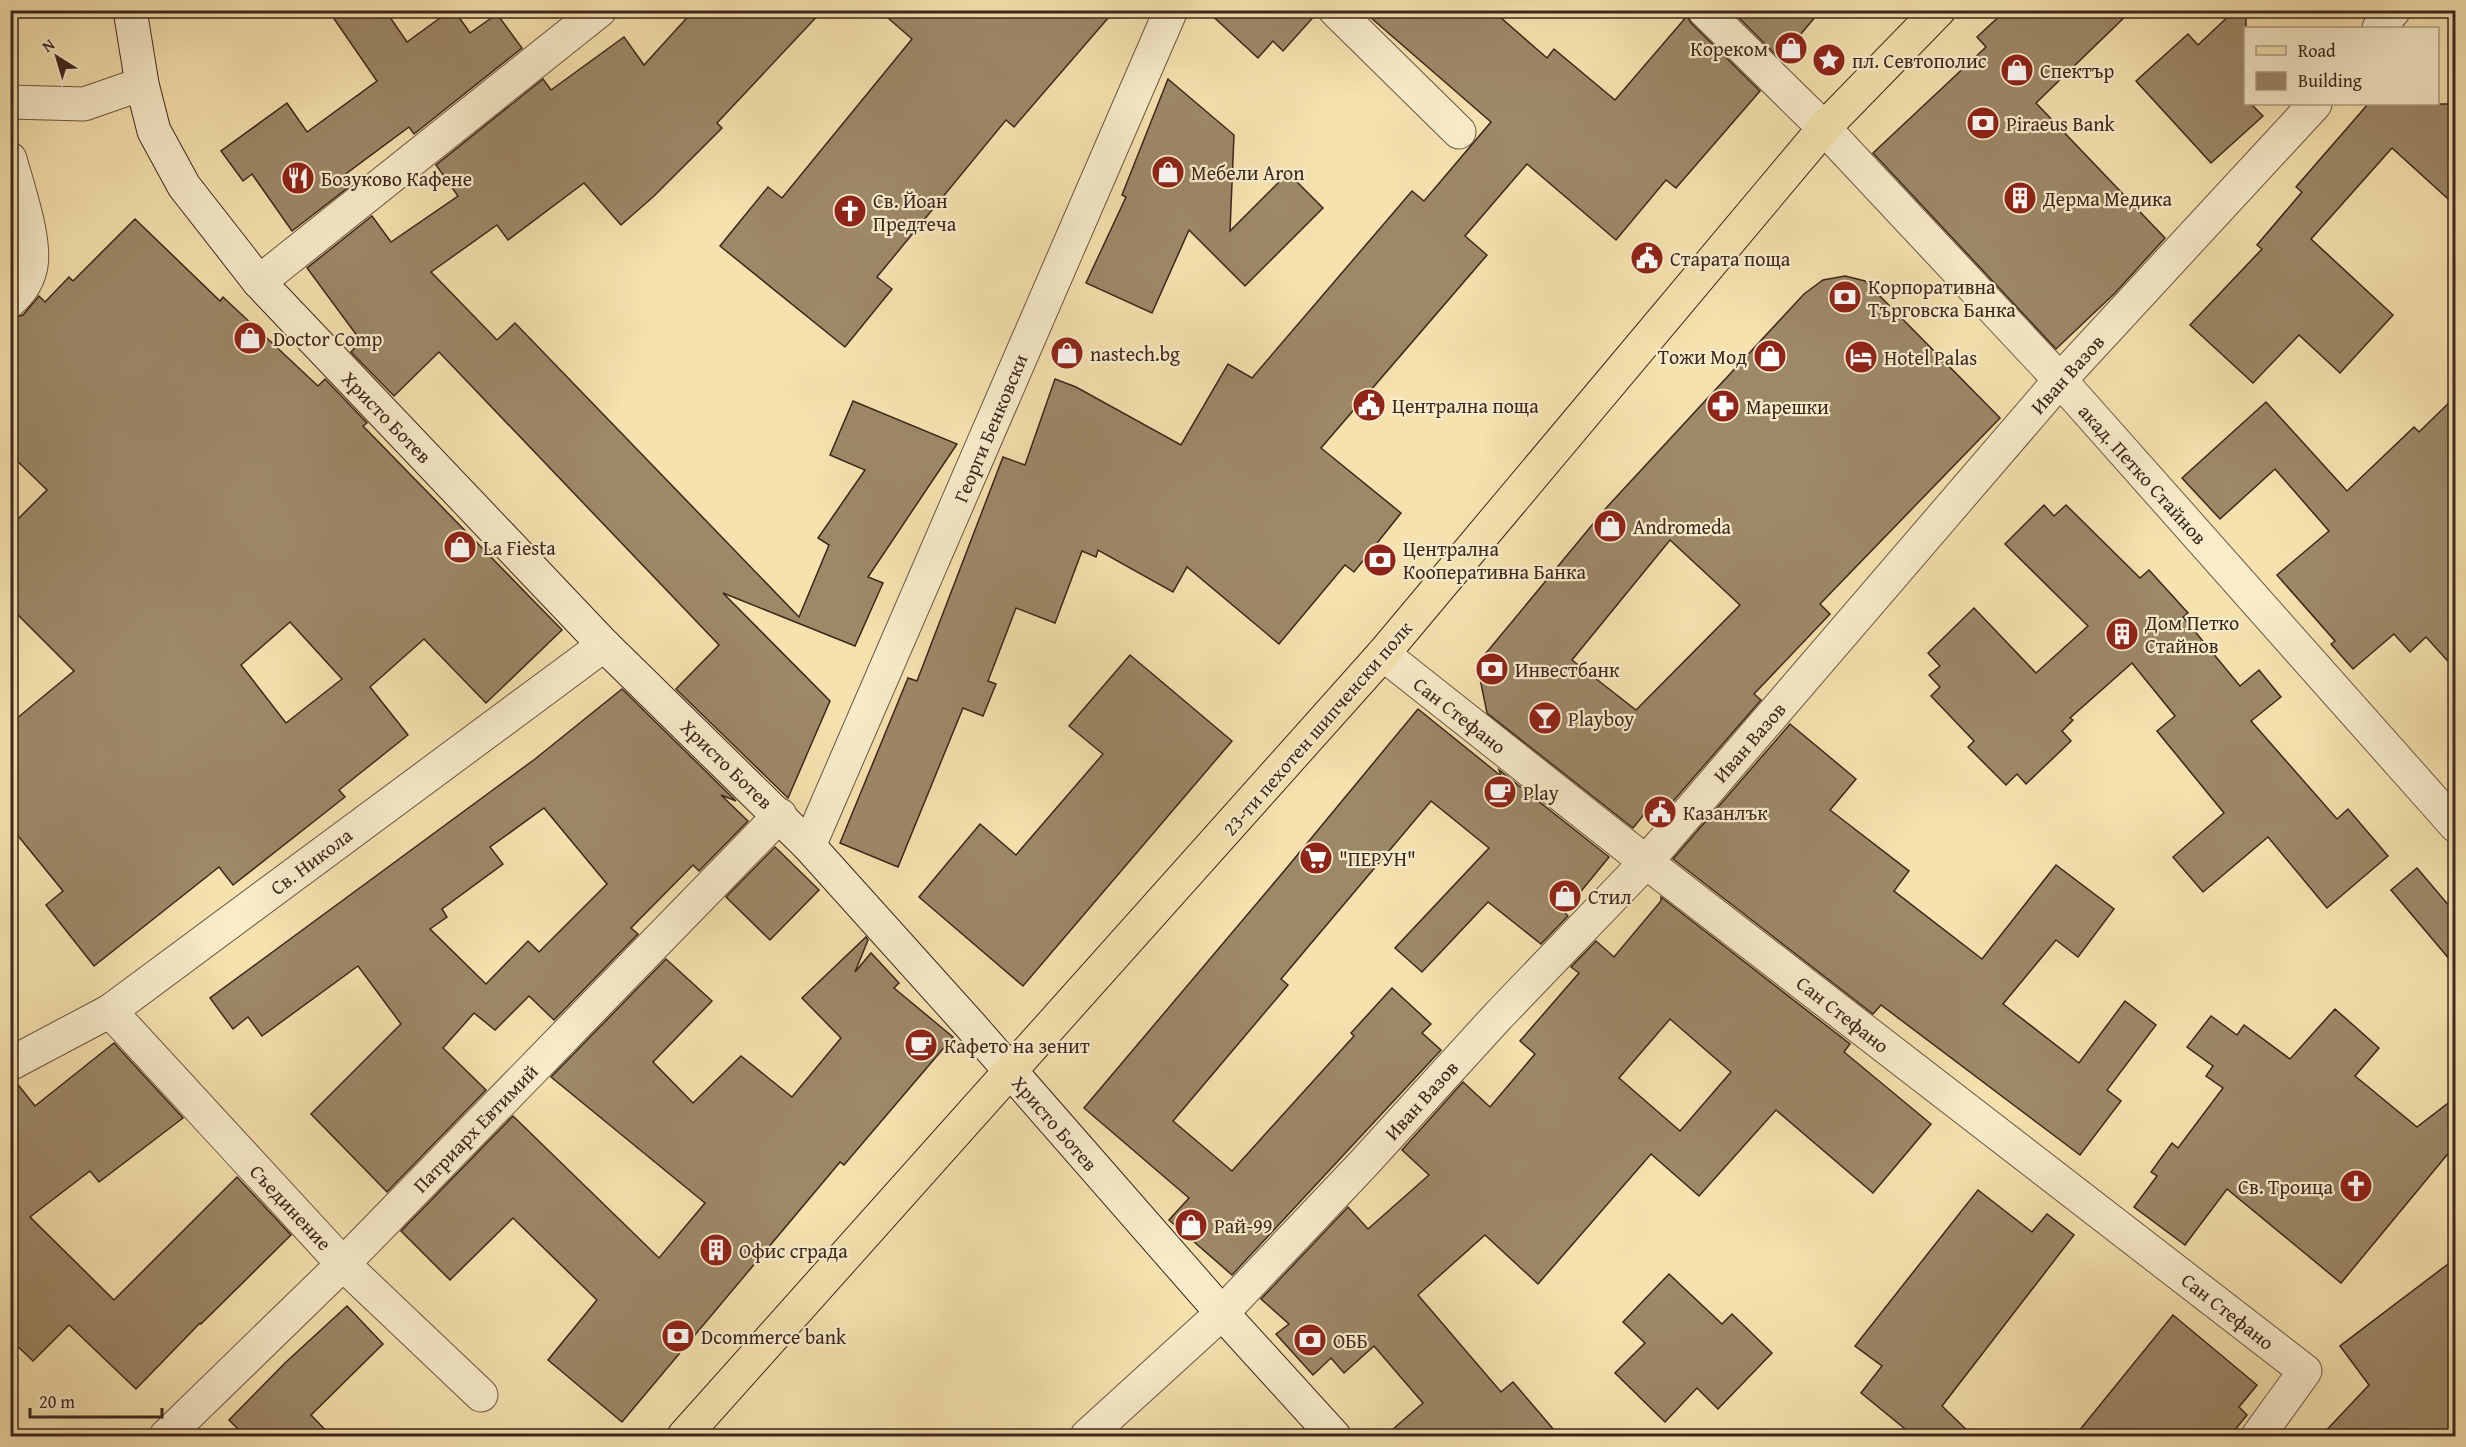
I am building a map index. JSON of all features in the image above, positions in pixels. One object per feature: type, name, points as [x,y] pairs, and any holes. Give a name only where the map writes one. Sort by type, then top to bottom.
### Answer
[{"type":"main road","name":"23-ти пехотен шипченски полк","points":[[684,1437],[1383,654],[1824,128],[1939,10]]},
{"type":"street","points":[[259,282],[600,10]]},
{"type":"street","name":"Георги Бенковски","points":[[809,846],[1171,10]]},
{"type":"street","points":[[1335,10],[1459,132]]},
{"type":"street","name":"акад. Петко Стайнов","points":[[1704,10],[1824,128],[2060,380],[2456,826]]},
{"type":"street","points":[[2380,27],[2394,10]]},
{"type":"street","name":"Христо Ботев","points":[[132,24],[142,84],[154,131],[184,186],[259,282],[604,645],[780,815],[809,846],[1334,1437]]},
{"type":"street","points":[[10,102],[84,104],[142,84]]},
{"type":"street","name":"Иван Вазов","points":[[1087,1437],[1222,1313],[1364,1163],[1499,1015],[1646,862],[2060,380],[2313,105]]},
{"type":"street","points":[[10,159],[32,243],[31,268],[19,293],[10,302]]},
{"type":"street","name":"Св. Никола","points":[[10,1064],[110,1011],[604,645]]},
{"type":"street","name":"Сан Стефано","points":[[1383,654],[1646,862],[2305,1371],[2259,1437]]},
{"type":"street","name":"Патриарх Евтимий","points":[[166,1437],[343,1263],[780,815]]},
{"type":"street","name":"Съединение","points":[[110,1011],[343,1263],[481,1395]]},
{"type":"building","points":[[328,10],[385,10],[407,42],[451,10],[454,10],[470,33],[497,14],[522,48],[414,134],[409,127],[343,176],[350,186],[292,231],[252,174],[243,181],[221,151],[287,103],[307,132],[377,81]]},
{"type":"building","points":[[694,10],[823,10],[717,123],[722,128],[654,196],[621,225],[584,183],[508,240],[497,225],[431,272],[497,340],[515,323],[799,617],[829,545],[818,538],[865,470],[830,455],[853,401],[957,444],[868,577],[883,583],[855,646],[723,593],[830,701],[788,798],[676,689],[719,645],[439,352],[394,396],[351,352],[361,341],[307,268],[372,216],[391,242],[458,196],[436,165],[543,79],[551,90],[624,37],[644,65]]},
{"type":"building","points":[[879,10],[1115,10],[1014,127],[1006,120],[877,277],[892,289],[845,347],[720,246],[768,187],[782,198],[912,39]]},
{"type":"building","points":[[1206,10],[1317,10],[1317,13],[1283,51],[1273,41],[1258,58]]},
{"type":"building","points":[[1362,10],[1492,10],[1547,58],[1554,49],[1615,100],[1687,16],[1691,23],[1760,91],[1676,188],[1666,180],[1616,240],[1527,164],[1465,236],[1487,255],[1321,448],[1401,513],[1354,572],[1345,565],[1279,644],[1187,567],[1173,592],[1098,550],[1096,557],[1082,551],[1055,623],[1016,608],[988,681],[996,684],[983,716],[963,708],[898,867],[840,843],[908,678],[917,681],[1003,457],[1025,465],[1055,379],[1076,387],[1181,445],[1228,364],[1252,378],[1412,191],[1424,201],[1491,122]]},
{"type":"building","points":[[1731,10],[1821,10],[1780,59]]},
{"type":"building","name":"Дерма Медика","points":[[2006,10],[2132,10],[2036,103],[2165,238],[2115,293],[2056,349],[1873,153],[1986,47],[1977,37]]},
{"type":"building","points":[[2235,10],[2246,10],[2244,105],[2252,105],[2263,116],[2211,163],[2136,81],[2188,34],[2198,45]]},
{"type":"building","points":[[1168,79],[1234,135],[1230,231],[1288,173],[1323,208],[1245,286],[1189,230],[1152,313],[1086,283],[1126,197],[1122,195]]},
{"type":"building","points":[[2456,104],[2456,206],[2392,148],[2311,239],[2393,315],[2340,373],[2299,335],[2253,383],[2190,325],[2262,249],[2257,245],[2302,192],[2296,187],[2367,105]]},
{"type":"building","points":[[135,219],[220,301],[223,297],[318,386],[325,379],[367,423],[363,426],[562,630],[486,703],[424,639],[370,687],[408,735],[339,790],[345,797],[233,885],[219,867],[94,966],[46,905],[63,891],[10,826],[10,724],[74,671],[10,607],[10,527],[47,490],[10,454],[10,319],[23,315],[39,296],[45,302],[69,277],[73,281]],"holes":[[[290,622],[342,679],[286,723],[241,665]]]},
{"type":"building","points":[[1845,276],[1865,281],[2000,418],[1820,604],[1830,614],[1754,694],[1761,700],[1655,822],[1654,802],[1633,828],[1487,713],[1477,664],[1607,507],[1804,294],[1823,280]],"holes":[[[1670,540],[1740,605],[1636,710],[1572,660]]]},
{"type":"building","points":[[2456,396],[2456,670],[2426,637],[2410,652],[2394,634],[2353,669],[2331,644],[2335,641],[2277,575],[2329,531],[2275,469],[2220,519],[2182,478],[2266,402],[2347,491],[2414,427],[2419,432]]},
{"type":"building","points":[[2044,505],[2054,516],[2066,505],[2140,578],[2149,570],[2188,613],[2183,617],[2240,686],[2259,670],[2281,697],[2251,721],[2337,819],[2348,809],[2388,856],[2327,908],[2268,837],[2203,892],[2173,857],[2224,813],[2157,731],[2175,716],[2132,663],[2070,718],[2073,720],[2062,731],[2071,741],[2026,784],[2017,774],[2006,785],[1968,747],[1974,741],[1931,696],[1940,687],[1929,675],[1940,666],[1928,653],[1974,608],[2036,673],[2088,626],[2005,544]]},
{"type":"building","points":[[1130,655],[1232,741],[1023,986],[919,897],[980,824],[1016,855],[1103,754],[1069,726]]},
{"type":"building","points":[[622,689],[736,801],[721,795],[748,821],[699,871],[693,865],[631,928],[638,934],[554,1020],[529,996],[495,1030],[474,1013],[443,1048],[486,1090],[387,1192],[311,1114],[401,1024],[358,966],[262,1036],[248,1017],[233,1029],[210,998],[535,759]],"holes":[[[544,808],[607,884],[539,952],[528,941],[486,984],[430,929],[447,917],[442,909],[503,864],[490,847]]]},
{"type":"building","points":[[1418,709],[1501,776],[1499,770],[1609,857],[1564,912],[1568,916],[1541,944],[1488,902],[1422,972],[1395,948],[1489,848],[1431,801],[1281,979],[1288,985],[1173,1121],[1232,1171],[1354,1036],[1351,1033],[1392,988],[1431,1024],[1422,1033],[1441,1050],[1232,1275],[1169,1220],[1189,1198],[1084,1108]]},
{"type":"building","points":[[1790,724],[1856,779],[1830,810],[1909,871],[1894,891],[1982,959],[2056,865],[2114,909],[2078,957],[2056,940],[2003,1004],[2079,1063],[2125,1001],[2156,1025],[2107,1090],[2121,1101],[2080,1155],[1881,1005],[1873,1014],[1673,859]]},
{"type":"building","points":[[775,847],[819,890],[770,940],[726,897]]},
{"type":"building","points":[[2417,868],[2456,914],[2456,967],[2391,890]]},
{"type":"building","points":[[1661,897],[1850,1044],[1844,1052],[1931,1124],[1873,1193],[1776,1110],[1699,1196],[1651,1154],[1538,1284],[1485,1235],[1418,1295],[1501,1392],[1513,1382],[1560,1437],[1384,1437],[1423,1403],[1374,1346],[1344,1373],[1331,1358],[1313,1375],[1276,1334],[1289,1324],[1261,1299],[1348,1207],[1368,1229],[1429,1175],[1402,1150],[1463,1082],[1490,1107],[1535,1054],[1520,1041],[1579,973],[1571,967],[1596,941],[1614,957],[1661,901]],"holes":[[[1670,1019],[1731,1072],[1680,1131],[1619,1078]]]},
{"type":"building","points":[[866,937],[868,940],[855,972],[871,953],[899,983],[894,988],[953,1037],[844,1165],[840,1162],[622,1422],[548,1360],[597,1300],[513,1218],[450,1280],[401,1231],[513,1116],[659,1258],[705,1203],[551,1077],[666,959],[712,1001],[653,1062],[693,1103],[741,1056],[792,1097],[841,1038],[802,998]]},
{"type":"building","points":[[2335,1009],[2379,1048],[2355,1076],[2417,1127],[2456,1097],[2456,1144],[2341,1283],[2227,1189],[2185,1245],[2134,1207],[2157,1176],[2151,1172],[2172,1143],[2178,1148],[2223,1088],[2206,1076],[2213,1066],[2187,1047],[2211,1016],[2237,1035],[2244,1025],[2290,1059]]},
{"type":"building","points":[[114,1043],[183,1118],[99,1182],[90,1171],[30,1217],[114,1300],[237,1177],[291,1235],[136,1389],[69,1325],[33,1361],[10,1339],[10,1083],[15,1081],[35,1106]]},
{"type":"building","points":[[1978,1190],[2032,1232],[2047,1214],[2074,1235],[1942,1406],[1974,1437],[1915,1437],[1861,1393],[1882,1366],[1855,1346]]},
{"type":"building","points":[[2456,1258],[2456,1437],[2320,1437],[2369,1385],[2340,1346]]},
{"type":"building","points":[[1669,1274],[1722,1324],[1732,1314],[1772,1353],[1718,1409],[1697,1388],[1665,1422],[1615,1373],[1645,1343],[1623,1322]]},
{"type":"building","points":[[347,1306],[383,1344],[311,1415],[332,1437],[246,1437],[229,1420],[285,1363]]},
{"type":"building","points":[[2173,1315],[2257,1385],[2239,1407],[2247,1415],[2229,1437],[2074,1437]]},
{"type":"place","name":"Кореком","points":[[1791,48]]},
{"type":"place","name":"пл. Севтополис","points":[[1829,60]]},
{"type":"place","name":"Спектър","points":[[2017,70]]},
{"type":"place","name":"Piraeus Bank","points":[[1983,123]]},
{"type":"place","name":"Мебели Aron","points":[[1168,172]]},
{"type":"place","name":"Бозуково Кафене","points":[[298,178]]},
{"type":"place","name":"Дерма Медика","points":[[2020,198]]},
{"type":"place","name":"Св. Йоан Предтеча","points":[[850,211]]},
{"type":"place","name":"Старата поща","points":[[1647,258]]},
{"type":"place","name":"Корпоративна Търговска Банка","points":[[1845,297]]},
{"type":"place","name":"Doctor Comp","points":[[250,338]]},
{"type":"place","name":"nastech.bg","points":[[1067,353]]},
{"type":"place","name":"Тожи Мод","points":[[1770,356]]},
{"type":"place","name":"Hotel Palas","points":[[1861,357]]},
{"type":"place","name":"Централна поща","points":[[1369,405]]},
{"type":"place","name":"Марешки","points":[[1723,406]]},
{"type":"place","name":"Andromeda","points":[[1610,526]]},
{"type":"place","name":"La Fiesta","points":[[460,547]]},
{"type":"place","name":"Централна Кооперативна Банка","points":[[1380,560]]},
{"type":"place","name":"Дом Петко Стайнов","points":[[2122,634]]},
{"type":"place","name":"Инвестбанк","points":[[1492,669]]},
{"type":"place","name":"Playboy","points":[[1545,718]]},
{"type":"place","name":"Play","points":[[1500,792]]},
{"type":"place","name":"Казанлък","points":[[1660,812]]},
{"type":"place","name":"\"ПЕРУН\"","points":[[1316,858]]},
{"type":"place","name":"Стил","points":[[1565,896]]},
{"type":"place","name":"Кафето на зенит","points":[[921,1045]]},
{"type":"place","name":"Св. Троица","points":[[2356,1186]]},
{"type":"place","name":"Рай-99","points":[[1191,1225]]},
{"type":"place","name":"Офис сграда","points":[[716,1250]]},
{"type":"place","name":"Dcommerce bank","points":[[678,1336]]},
{"type":"place","name":"ОББ","points":[[1310,1340]]}]
